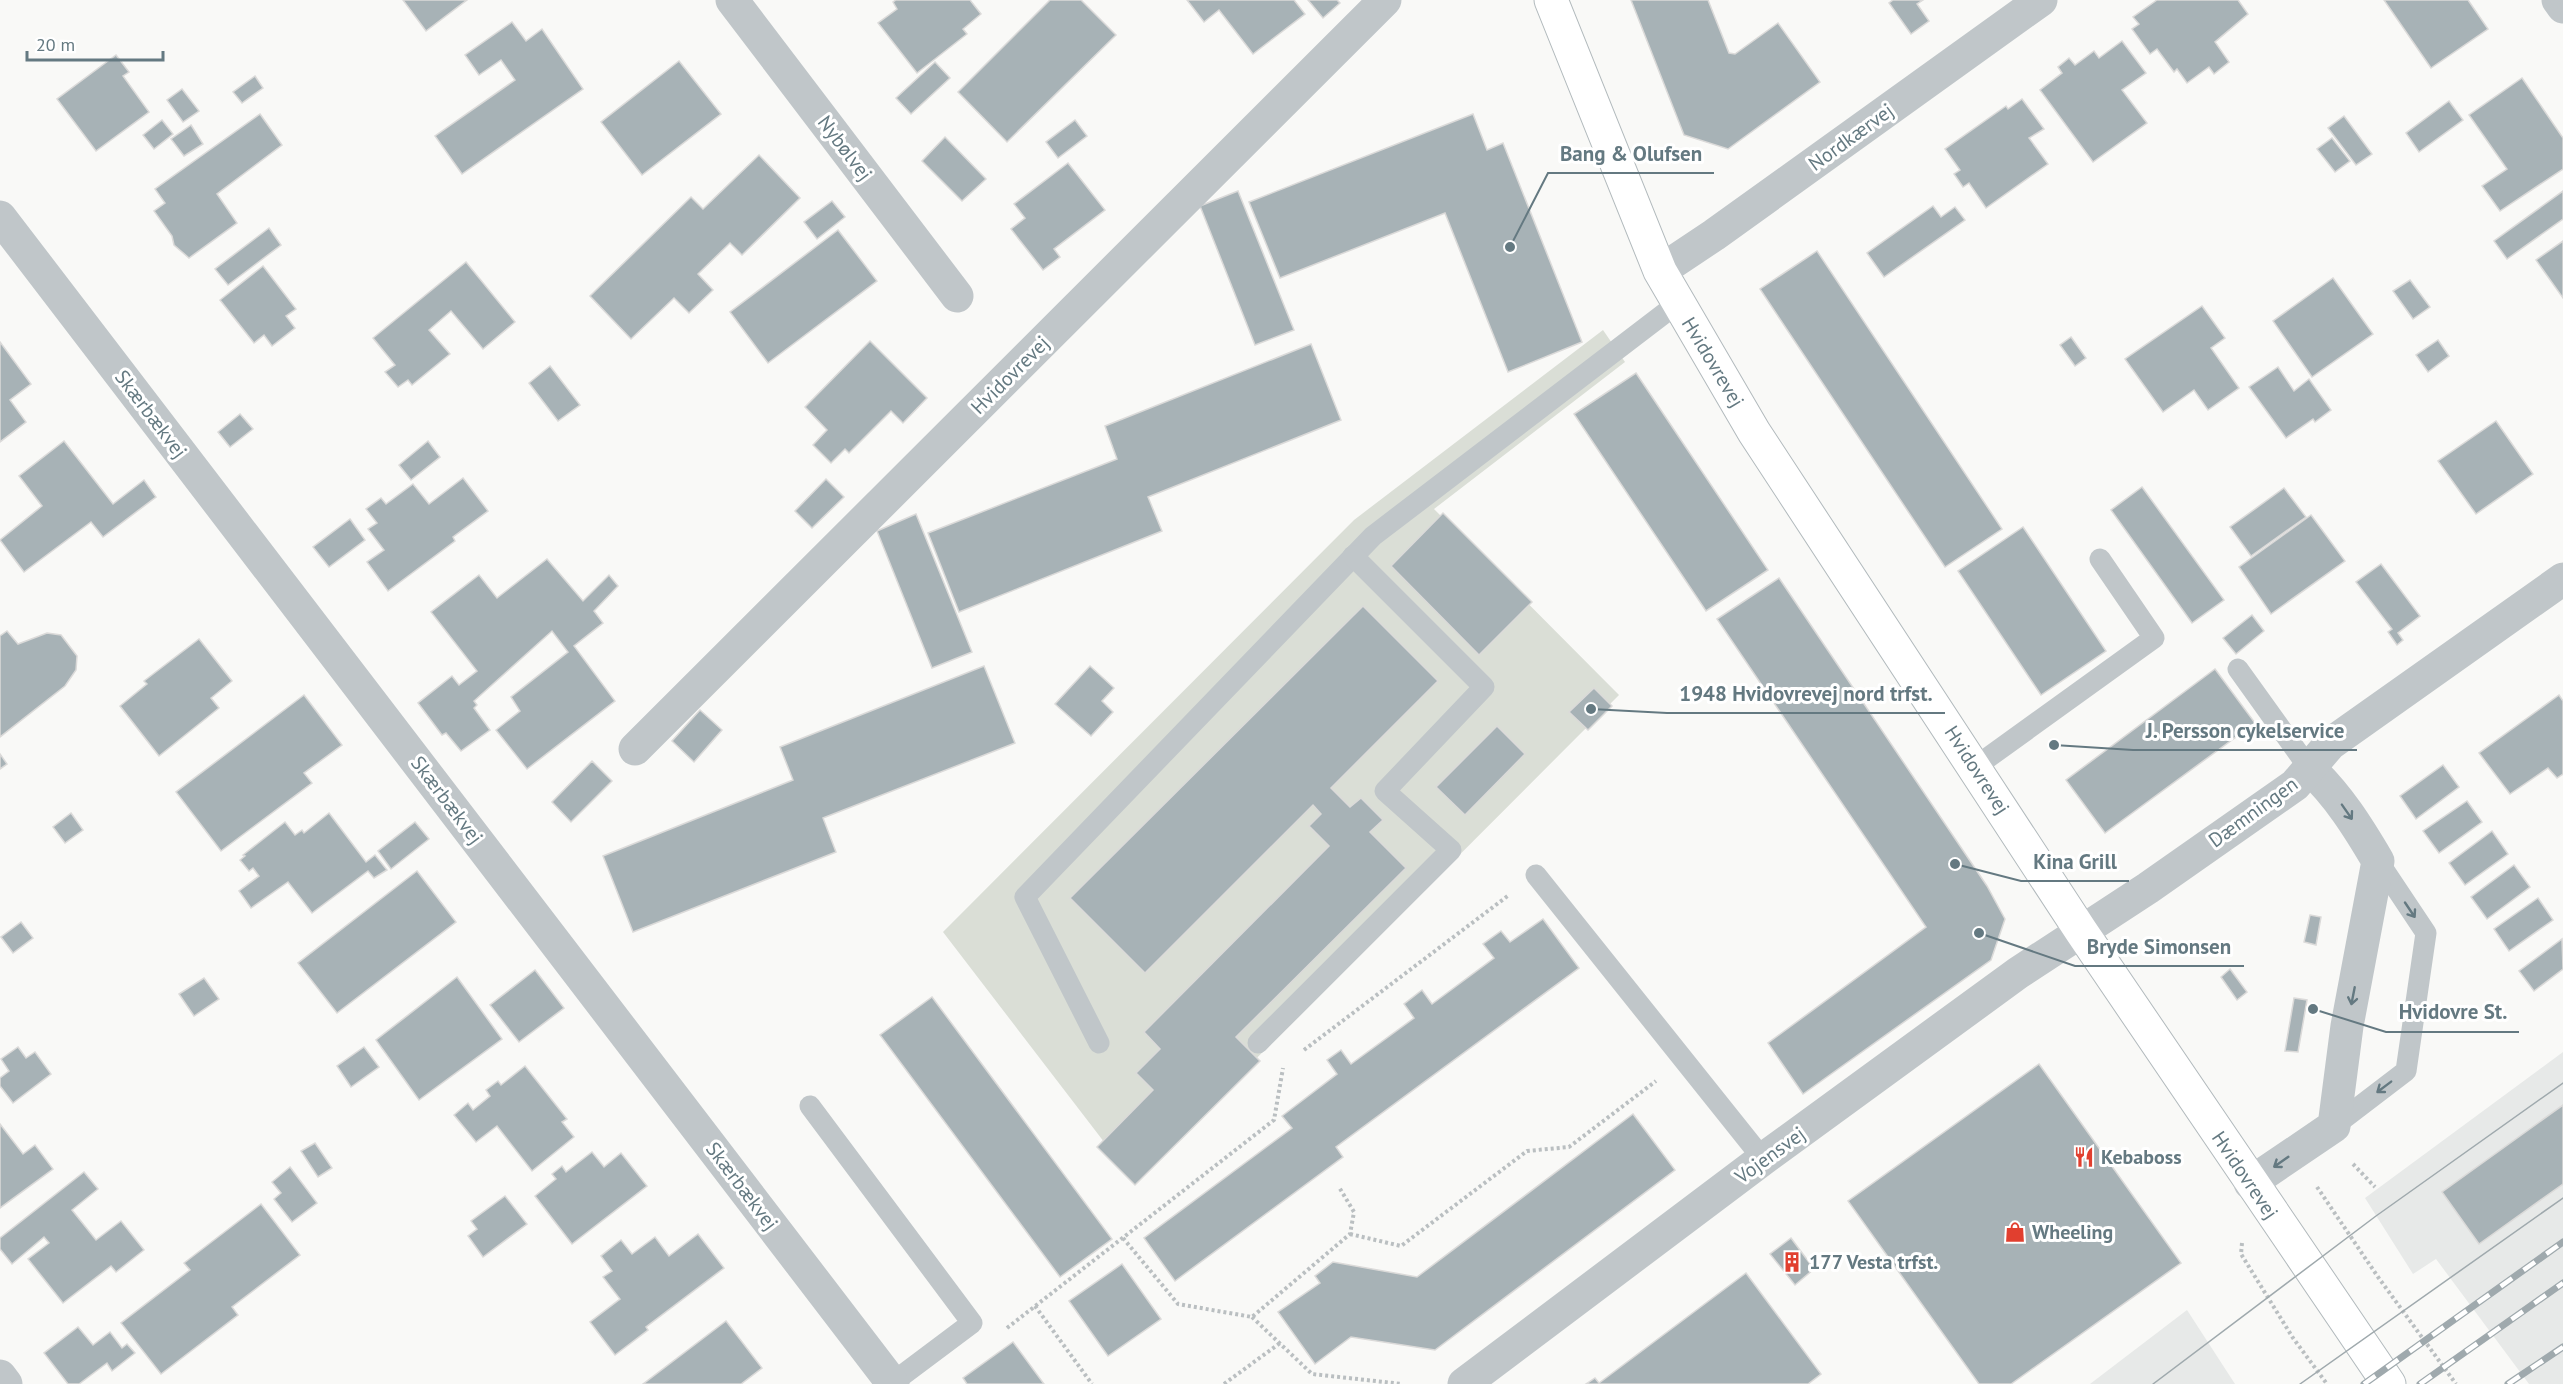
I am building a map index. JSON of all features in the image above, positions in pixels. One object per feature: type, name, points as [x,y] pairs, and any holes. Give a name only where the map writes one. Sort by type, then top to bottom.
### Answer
[{"type":"street","name":"Nybølvej","points":[[732,0],[957,296]]},
{"type":"street","name":"Hvidovrevej","points":[[635,749],[1384,0]]},
{"type":"street","name":"Hvidovrevej","points":[[1551,0],[1659,271],[1754,432],[2081,931],[2388,1384]]},
{"type":"street","name":"Nordkærvej","points":[[1659,271],[1723,228],[2041,0]]},
{"type":"street","points":[[2558,0],[2563,7]]},
{"type":"street","name":"Skærbækvej","points":[[0,217],[892,1383]]},
{"type":"street","name":"Dæmningen","points":[[2081,931],[2295,785],[2330,744],[2563,579]]},
{"type":"street","points":[[2250,1183],[2334,1126],[2347,1026],[2378,861],[2362,832],[2331,789],[2309,768]]},
{"type":"street","name":"Vojensvej","points":[[1464,1384],[1763,1159],[2018,973],[2081,931]]},
{"type":"street","points":[[0,1376],[6,1384]]},
{"type":"lane","points":[[1099,1043],[1024,897],[1373,536],[1678,303]]},
{"type":"lane","points":[[1258,1043],[1451,850],[1385,791],[1484,687],[1353,556]]},
{"type":"lane","points":[[1975,767],[2154,638],[2100,559]]},
{"type":"lane","points":[[2238,669],[2309,768]]},
{"type":"lane","points":[[2334,1126],[2406,1071],[2426,933],[2378,861]]},
{"type":"lane","points":[[1536,875],[1763,1159]]},
{"type":"lane","points":[[810,1106],[972,1323],[892,1383]]},
{"type":"path","points":[[1302,1051],[1536,875]]},
{"type":"path","points":[[1350,1234],[1401,1246],[1527,1151],[1569,1148],[1684,1060]]},
{"type":"path","points":[[1003,1331],[1274,1120],[1284,1065]]},
{"type":"path","points":[[2250,1183],[2319,1187],[2378,1277],[2456,1384]]},
{"type":"path","points":[[1252,1317],[1350,1234],[1354,1212],[1339,1186]]},
{"type":"path","points":[[1123,1238],[1178,1304],[1252,1317],[1312,1374],[1402,1384]]},
{"type":"path","points":[[1035,1306],[1092,1384]]},
{"type":"path","points":[[1224,1384],[1280,1343]]},
{"type":"shaded area","points":[[1603,330],[1625,362],[1434,509],[1619,695],[1134,1181],[943,932],[1354,520]]},
{"type":"shaded area","points":[[2563,1052],[2563,1384],[2529,1384],[2436,1259],[2413,1274],[2365,1198]]},
{"type":"shaded area","points":[[2187,1310],[2235,1384],[2090,1384]]},
{"type":"building","points":[[403,0],[467,0],[426,31]]},
{"type":"building","points":[[896,0],[970,0],[981,14],[963,29],[967,34],[917,73],[878,23],[897,9],[893,2]]},
{"type":"building","points":[[1050,0],[1081,0],[1116,35],[1007,142],[958,92]]},
{"type":"building","points":[[1187,0],[1294,0],[1305,14],[1253,54],[1219,10],[1204,22]]},
{"type":"building","points":[[1308,0],[1337,0],[1340,3],[1323,18]]},
{"type":"building","points":[[1631,0],[1708,0],[1729,53],[1735,54],[1778,23],[1820,82],[1728,149],[1684,135]]},
{"type":"building","points":[[1893,0],[1923,0],[1917,4],[1929,21],[1911,34],[1889,3]]},
{"type":"building","points":[[2157,0],[2238,0],[2248,14],[2215,42],[2229,62],[2214,74],[2209,67],[2187,83],[2177,69],[2174,72],[2157,49],[2150,54],[2132,29],[2139,24],[2133,17]]},
{"type":"building","points":[[2384,0],[2468,0],[2488,29],[2431,68]]},
{"type":"building","points":[[512,22],[526,41],[542,29],[583,89],[462,174],[435,136],[515,80],[501,60],[479,75],[465,55]]},
{"type":"building","points":[[2122,41],[2146,73],[2122,90],[2147,123],[2093,162],[2040,90],[2062,73],[2058,67],[2069,58],[2075,65],[2094,51],[2099,58]]},
{"type":"building","points":[[116,55],[129,72],[123,76],[149,112],[96,151],[57,99]]},
{"type":"building","points":[[679,61],[721,114],[642,175],[601,122]]},
{"type":"building","points":[[935,62],[950,78],[911,114],[896,98]]},
{"type":"building","points":[[255,76],[263,88],[242,103],[233,92]]},
{"type":"building","points":[[2522,78],[2563,138],[2563,169],[2500,211],[2482,186],[2507,169],[2469,115]]},
{"type":"building","points":[[182,89],[199,111],[183,122],[167,100]]},
{"type":"building","points":[[2022,99],[2044,129],[2029,138],[2048,164],[1986,208],[1969,183],[1963,187],[1954,174],[1960,170],[1945,149],[2006,106],[2008,109]]},
{"type":"building","points":[[2449,101],[2463,120],[2419,152],[2406,133]]},
{"type":"building","points":[[260,114],[282,145],[217,194],[237,223],[189,258],[174,245],[172,236],[154,211],[165,203],[155,189]]},
{"type":"building","points":[[1473,114],[1487,150],[1503,143],[1582,342],[1508,372],[1445,213],[1280,278],[1249,202]]},
{"type":"building","points":[[2344,116],[2372,154],[2356,165],[2328,128]]},
{"type":"building","points":[[162,120],[173,134],[154,149],[143,135]]},
{"type":"building","points":[[1075,120],[1087,136],[1058,158],[1046,142]]},
{"type":"building","points":[[191,125],[203,144],[184,156],[171,139]]},
{"type":"building","points":[[945,137],[986,179],[962,201],[922,161]]},
{"type":"building","points":[[2332,138],[2350,161],[2335,172],[2317,149]]},
{"type":"building","points":[[759,155],[800,198],[742,255],[730,243],[698,274],[713,290],[689,313],[674,298],[631,339],[590,296],[691,197],[703,209]]},
{"type":"building","points":[[1068,163],[1105,210],[1054,249],[1060,257],[1043,270],[1011,229],[1025,218],[1014,204]]},
{"type":"building","points":[[1238,191],[1294,330],[1255,345],[1200,206]]},
{"type":"building","points":[[2563,191],[2563,219],[2507,259],[2494,241]]},
{"type":"building","points":[[832,201],[845,217],[817,239],[804,222]]},
{"type":"building","points":[[1933,206],[1941,217],[1955,207],[1965,220],[1884,277],[1867,253]]},
{"type":"building","points":[[269,228],[281,245],[228,285],[215,269]]},
{"type":"building","points":[[838,230],[877,281],[768,363],[730,312]]},
{"type":"building","points":[[2563,241],[2563,298],[2536,260]]},
{"type":"building","points":[[1817,251],[2002,529],[1945,567],[1760,289]]},
{"type":"building","points":[[466,262],[515,322],[483,349],[451,311],[429,330],[450,354],[412,385],[408,380],[398,387],[385,372],[395,365],[373,338]]},
{"type":"building","points":[[263,266],[296,309],[286,316],[295,328],[272,346],[264,335],[254,343],[220,300]]},
{"type":"building","points":[[2333,278],[2373,334],[2312,377],[2273,321]]},
{"type":"building","points":[[2410,280],[2430,307],[2413,319],[2393,291]]},
{"type":"building","points":[[2202,306],[2225,338],[2211,348],[2239,388],[2208,410],[2194,390],[2163,412],[2125,359]]},
{"type":"building","points":[[2071,337],[2086,358],[2075,366],[2060,345]]},
{"type":"building","points":[[2438,340],[2449,356],[2428,372],[2416,355]]},
{"type":"building","points":[[870,341],[927,398],[903,423],[891,411],[849,453],[845,449],[831,463],[813,445],[827,430],[805,407]]},
{"type":"building","points":[[0,342],[31,384],[10,400],[26,422],[0,442]]},
{"type":"building","points":[[1311,344],[1341,420],[1148,497],[1162,531],[959,612],[928,533],[1117,459],[1105,426]]},
{"type":"building","points":[[550,366],[580,405],[558,421],[529,383]]},
{"type":"building","points":[[2278,367],[2294,391],[2309,379],[2331,410],[2315,422],[2313,419],[2286,438],[2249,387]]},
{"type":"building","points":[[1636,373],[1768,570],[1706,611],[1574,414]]},
{"type":"building","points":[[240,414],[253,429],[230,447],[218,432]]},
{"type":"building","points":[[2496,421],[2533,474],[2476,514],[2438,461]]},
{"type":"building","points":[[64,441],[113,504],[144,480],[156,497],[103,537],[91,522],[24,572],[0,540],[42,506],[19,476]]},
{"type":"building","points":[[428,441],[440,457],[411,480],[399,465]]},
{"type":"building","points":[[463,478],[488,511],[453,537],[455,541],[388,591],[367,562],[384,550],[368,529],[377,523],[366,509],[381,498],[386,504],[413,484],[429,504]]},
{"type":"building","points":[[826,479],[844,497],[812,528],[795,511]]},
{"type":"building","points":[[2142,487],[2224,600],[2192,623],[2111,510]]},
{"type":"building","points":[[2284,488],[2306,517],[2251,556],[2230,527]]},
{"type":"building","points":[[1443,513],[1532,602],[1479,655],[1391,566]]},
{"type":"building","points":[[916,514],[972,652],[932,668],[877,531]]},
{"type":"building","points":[[2311,515],[2345,561],[2271,614],[2239,567]]},
{"type":"building","points":[[350,519],[365,540],[329,567],[313,547]]},
{"type":"building","points":[[2023,527],[2106,651],[2041,695],[1958,571]]},
{"type":"building","points":[[547,559],[583,601],[609,575],[618,586],[594,611],[603,623],[574,646],[615,701],[527,769],[496,730],[520,711],[511,697],[568,652],[552,631],[474,701],[477,705],[474,708],[490,730],[461,751],[446,733],[442,735],[418,703],[452,676],[459,685],[477,671],[431,612],[479,575],[497,598]]},
{"type":"building","points":[[2381,564],[2420,616],[2398,633],[2403,640],[2397,645],[2388,632],[2392,629],[2356,582]]},
{"type":"building","points":[[1779,578],[1987,886],[2005,919],[1991,960],[1803,1094],[1768,1043],[1926,927],[1717,619]]},
{"type":"building","points":[[1363,606],[1438,681],[1331,788],[1350,807],[1361,798],[1383,820],[1370,832],[1406,868],[1236,1037],[1260,1061],[1135,1185],[1097,1147],[1153,1090],[1136,1073],[1160,1049],[1144,1032],[1329,846],[1309,826],[1321,814],[1313,805],[1145,973],[1070,898]]},
{"type":"building","points":[[2252,615],[2264,631],[2236,654],[2223,638]]},
{"type":"building","points":[[7,631],[18,644],[47,633],[61,635],[77,656],[76,670],[65,686],[0,737],[0,636]]},
{"type":"building","points":[[199,639],[232,681],[211,698],[219,708],[159,756],[120,706],[147,684],[144,681]]},
{"type":"building","points":[[984,666],[1015,743],[823,818],[836,852],[633,932],[603,856],[793,780],[780,747]]},
{"type":"building","points":[[1090,666],[1114,688],[1102,701],[1113,712],[1091,736],[1055,704]]},
{"type":"building","points":[[2215,669],[2255,723],[2105,833],[2066,780]]},
{"type":"building","points":[[1594,688],[1612,706],[1588,730],[1569,712]]},
{"type":"building","points":[[304,695],[342,745],[304,773],[312,783],[221,851],[176,792]]},
{"type":"building","points":[[2559,695],[2563,701],[2563,774],[2557,778],[2548,768],[2510,794],[2479,753]]},
{"type":"building","points":[[700,710],[722,730],[694,762],[672,741]]},
{"type":"building","points":[[1497,726],[1525,754],[1465,815],[1436,787]]},
{"type":"building","points":[[0,754],[7,764],[0,769]]},
{"type":"building","points":[[592,761],[612,781],[571,822],[552,802]]},
{"type":"building","points":[[2443,765],[2459,787],[2416,819],[2400,796]]},
{"type":"building","points":[[2467,801],[2482,822],[2439,853],[2423,831]]},
{"type":"building","points":[[71,813],[83,830],[65,843],[53,827]]},
{"type":"building","points":[[329,813],[366,862],[375,855],[387,870],[374,878],[368,871],[312,913],[288,882],[251,908],[239,891],[259,876],[253,868],[249,871],[240,860],[245,856],[243,855],[285,822],[295,835],[302,830],[304,833]]},
{"type":"building","points":[[415,822],[429,839],[391,869],[378,851]]},
{"type":"building","points":[[2492,831],[2508,854],[2465,885],[2449,863]]},
{"type":"building","points":[[2514,865],[2530,887],[2487,919],[2471,897]]},
{"type":"building","points":[[417,871],[456,922],[337,1013],[298,963]]},
{"type":"building","points":[[2538,898],[2553,920],[2509,951],[2494,929]]},
{"type":"building","points":[[2310,915],[2321,917],[2316,945],[2304,942]]},
{"type":"building","points":[[1543,919],[1579,968],[1336,1147],[1343,1157],[1175,1281],[1144,1238],[1292,1128],[1282,1116],[1337,1074],[1327,1060],[1341,1050],[1351,1064],[1414,1018],[1404,1004],[1422,990],[1432,1004],[1494,958],[1483,944],[1501,931],[1510,942]]},
{"type":"building","points":[[21,922],[33,938],[13,953],[1,937]]},
{"type":"building","points":[[2562,939],[2563,969],[2534,991],[2519,971]]},
{"type":"building","points":[[2230,969],[2247,992],[2237,1000],[2221,977]]},
{"type":"building","points":[[535,970],[564,1008],[519,1042],[490,1005]]},
{"type":"building","points":[[457,977],[502,1039],[419,1100],[376,1040]]},
{"type":"building","points":[[204,978],[219,999],[194,1016],[179,994]]},
{"type":"building","points":[[932,997],[1112,1239],[1060,1277],[880,1035]]},
{"type":"building","points":[[2294,998],[2307,1000],[2298,1052],[2285,1051]]},
{"type":"building","points":[[18,1047],[26,1058],[35,1052],[51,1074],[13,1103],[0,1086],[0,1078],[9,1071],[1,1059]]},
{"type":"building","points":[[364,1047],[379,1067],[351,1087],[337,1066]]},
{"type":"building","name":"Wheeling","points":[[2039,1064],[2181,1263],[2011,1384],[1979,1384],[1848,1201]]},
{"type":"building","points":[[525,1066],[567,1119],[562,1122],[574,1137],[532,1171],[497,1126],[476,1142],[454,1115],[468,1103],[473,1110],[490,1096],[486,1090],[498,1081],[501,1085]]},
{"type":"building","points":[[2563,1105],[2563,1184],[2479,1244],[2442,1192]]},
{"type":"building","points":[[1633,1114],[1675,1170],[1435,1350],[1351,1337],[1315,1364],[1278,1312],[1320,1283],[1315,1276],[1333,1262],[1417,1277]]},
{"type":"building","points":[[0,1124],[23,1154],[35,1145],[53,1169],[0,1208]]},
{"type":"building","points":[[315,1143],[332,1168],[318,1177],[301,1151]]},
{"type":"building","points":[[592,1152],[604,1167],[621,1153],[647,1186],[572,1244],[535,1196],[556,1179],[552,1174],[562,1166],[566,1172]]},
{"type":"building","points":[[290,1167],[317,1203],[292,1222],[274,1199],[281,1193],[272,1182]]},
{"type":"building","points":[[84,1172],[98,1189],[72,1210],[96,1240],[121,1221],[144,1250],[116,1272],[111,1266],[63,1303],[28,1259],[49,1243],[44,1237],[12,1264],[0,1249],[0,1238]]},
{"type":"building","points":[[505,1196],[527,1224],[483,1257],[468,1236],[477,1229],[471,1221]]},
{"type":"building","points":[[261,1204],[300,1255],[232,1307],[238,1315],[161,1374],[121,1323],[190,1270],[184,1263]]},
{"type":"building","points":[[698,1234],[724,1268],[646,1327],[648,1330],[615,1355],[590,1322],[620,1299],[603,1277],[612,1271],[601,1256],[621,1240],[632,1254],[655,1237],[669,1256]]},
{"type":"building","name":"177 Vesta trfst.","points":[[1791,1238],[1814,1269],[1795,1285],[1770,1254]]},
{"type":"building","points":[[1122,1264],[1161,1319],[1108,1356],[1069,1301]]},
{"type":"building","points":[[1746,1273],[1821,1374],[1808,1384],[1586,1384],[1595,1378],[1599,1383]]},
{"type":"building","points":[[726,1321],[762,1368],[741,1384],[643,1384]]},
{"type":"building","points":[[78,1327],[93,1345],[110,1332],[122,1348],[127,1344],[135,1353],[112,1371],[107,1363],[79,1384],[68,1384],[44,1353]]},
{"type":"building","points":[[1013,1342],[1044,1384],[967,1384],[963,1378]]},
{"type":"tram line","points":[[2153,1384],[2376,1216],[2563,1083]]},
{"type":"tram line","points":[[2300,1384],[2563,1198]]},
{"type":"railway","points":[[2364,1384],[2563,1242]]},
{"type":"railway","points":[[2420,1384],[2563,1283]]},
{"type":"railway","points":[[2508,1384],[2563,1347]]},
{"type":"place","name":"Bang & Olufsen","points":[[1510,247]]},
{"type":"place","name":"1948 Hvidovrevej nord trfst.","points":[[1591,709]]},
{"type":"place","name":"J. Persson cykelservice","points":[[2054,745]]},
{"type":"place","name":"Kina Grill","points":[[1955,864]]},
{"type":"place","name":"Bryde Simonsen","points":[[1979,933]]},
{"type":"place","name":"Hvidovre St.","points":[[2313,1009]]},
{"type":"place","name":"Kebaboss","points":[[2084,1157]]},
{"type":"place","name":"Wheeling","points":[[2015,1232]]},
{"type":"place","name":"177 Vesta trfst.","points":[[1792,1262]]}]
